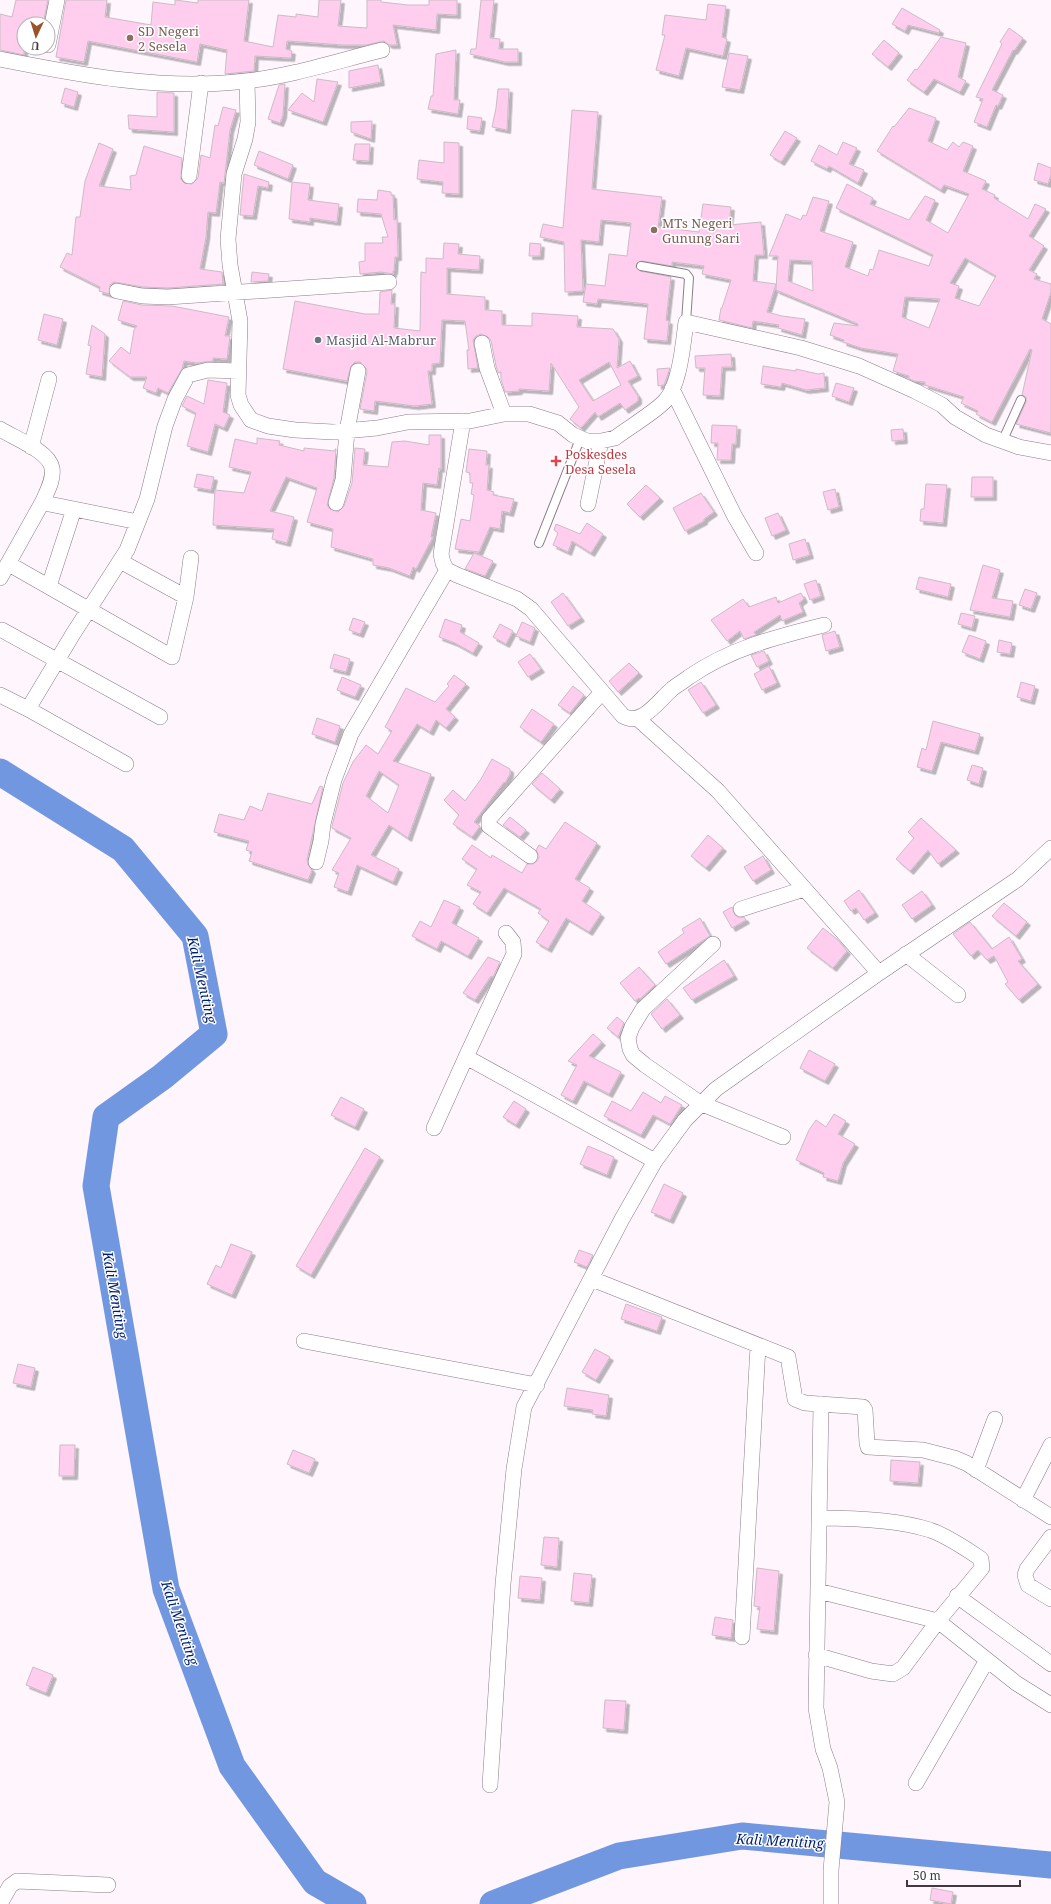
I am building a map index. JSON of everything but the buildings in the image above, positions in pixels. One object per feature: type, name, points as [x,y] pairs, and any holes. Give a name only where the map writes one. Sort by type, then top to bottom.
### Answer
[{"type":"street","points":[[54,16],[57,0]]},
{"type":"street","points":[[0,59],[44,68],[120,79],[201,83],[247,81],[288,75],[382,50]]},
{"type":"street","points":[[44,68],[46,56]]},
{"type":"street","points":[[247,81],[248,122],[246,139],[234,174],[229,224],[230,265],[240,321],[238,395],[241,406],[246,415],[256,423],[295,430],[347,431],[377,428],[408,422],[463,421],[504,414],[530,414],[558,423],[580,439],[601,441],[615,438],[664,402],[672,389],[686,322],[800,348],[859,366],[942,405],[970,426],[1002,442],[1051,453]]},
{"type":"street","points":[[189,176],[201,83]]},
{"type":"street","points":[[117,291],[142,296],[168,297],[389,282]]},
{"type":"street","points":[[482,343],[487,368],[504,414]]},
{"type":"street","points":[[28,709],[88,609],[127,550],[147,499],[165,426],[174,399],[188,374],[208,370],[239,371]]},
{"type":"street","points":[[336,503],[342,480],[347,431],[358,371]]},
{"type":"street","points":[[31,447],[49,379]]},
{"type":"street","points":[[672,389],[734,515],[756,553]]},
{"type":"street","points":[[463,421],[441,554],[443,563],[448,570],[457,576],[517,599],[531,609],[623,716],[627,718],[637,718],[647,714],[672,689],[710,663],[762,641],[824,625]]},
{"type":"street","points":[[0,431],[41,452],[50,461],[52,467],[51,481],[42,501],[0,578]]},
{"type":"street","points":[[588,504],[601,441]]},
{"type":"street","points":[[42,501],[138,522]]},
{"type":"street","points":[[48,586],[74,509]]},
{"type":"street","points":[[9,564],[172,656],[186,597],[190,558]]},
{"type":"street","points":[[120,561],[186,597]]},
{"type":"street","points":[[316,862],[322,841],[323,824],[334,780],[351,734],[448,570]]},
{"type":"street","points":[[2,630],[160,717]]},
{"type":"street","points":[[530,856],[489,826],[489,819],[602,692]]},
{"type":"street","points":[[0,695],[126,764]]},
{"type":"street","points":[[637,718],[718,791],[879,973]]},
{"type":"street","points":[[490,1785],[503,1584],[514,1469],[524,1407],[537,1385],[622,1219],[655,1161],[675,1132],[700,1103],[716,1089],[906,954],[1018,879],[1051,848]]},
{"type":"street","points":[[741,909],[804,889]]},
{"type":"street","points":[[434,1128],[514,954],[513,942],[506,933]]},
{"type":"street","points":[[713,944],[643,1009],[632,1027],[628,1038],[633,1055],[700,1103],[783,1137]]},
{"type":"street","points":[[906,954],[958,995]]},
{"type":"street","points":[[466,1057],[655,1161]]},
{"type":"street","points":[[592,1279],[788,1357],[795,1399],[800,1402],[863,1407],[865,1410],[867,1444],[870,1447],[924,1450],[954,1458],[1051,1517]]},
{"type":"street","points":[[304,1341],[537,1385]]},
{"type":"street","points":[[742,1637],[758,1346]]},
{"type":"street","points":[[822,1404],[816,1708],[823,1749],[830,1768],[837,1802],[831,1870],[831,1904]]},
{"type":"street","points":[[976,1470],[994,1419]]},
{"type":"street","points":[[1023,1500],[1051,1445]]},
{"type":"street","points":[[816,1654],[871,1671],[893,1674],[902,1668],[957,1596],[982,1568],[982,1561],[976,1556],[930,1530],[899,1524],[845,1518],[819,1518]]},
{"type":"street","points":[[1051,1537],[1027,1568],[1025,1575],[1028,1585],[1051,1599]]},
{"type":"street","points":[[818,1591],[938,1621],[1016,1683],[1051,1705]]},
{"type":"street","points":[[957,1596],[1051,1664]]},
{"type":"street","points":[[916,1783],[987,1660]]},
{"type":"street","points":[[0,1904],[10,1886],[17,1881],[108,1885]]},
{"type":"lane","points":[[641,266],[686,274],[689,278],[686,322]]},
{"type":"lane","points":[[1002,442],[1021,400]]},
{"type":"lane","points":[[539,544],[580,439]]},
{"type":"waterway","name":"Kali Meniting","points":[[0,772],[123,849],[195,936],[214,1034],[162,1077],[106,1117],[96,1186],[166,1589],[232,1766],[315,1882],[353,1904]]},
{"type":"waterway","name":"Kali Meniting","points":[[493,1904],[619,1856],[742,1836],[1051,1865]]},
{"type":"place","name":"SD Negeri 2 Sesela","points":[[130,38]]},
{"type":"place","name":"MTs Negeri Gunung Sari","points":[[654,230]]},
{"type":"place","name":"Masjid Al-Mabrur","points":[[318,340]]},
{"type":"place","name":"Poskesdes Desa Sesela","points":[[556,461]]}]
